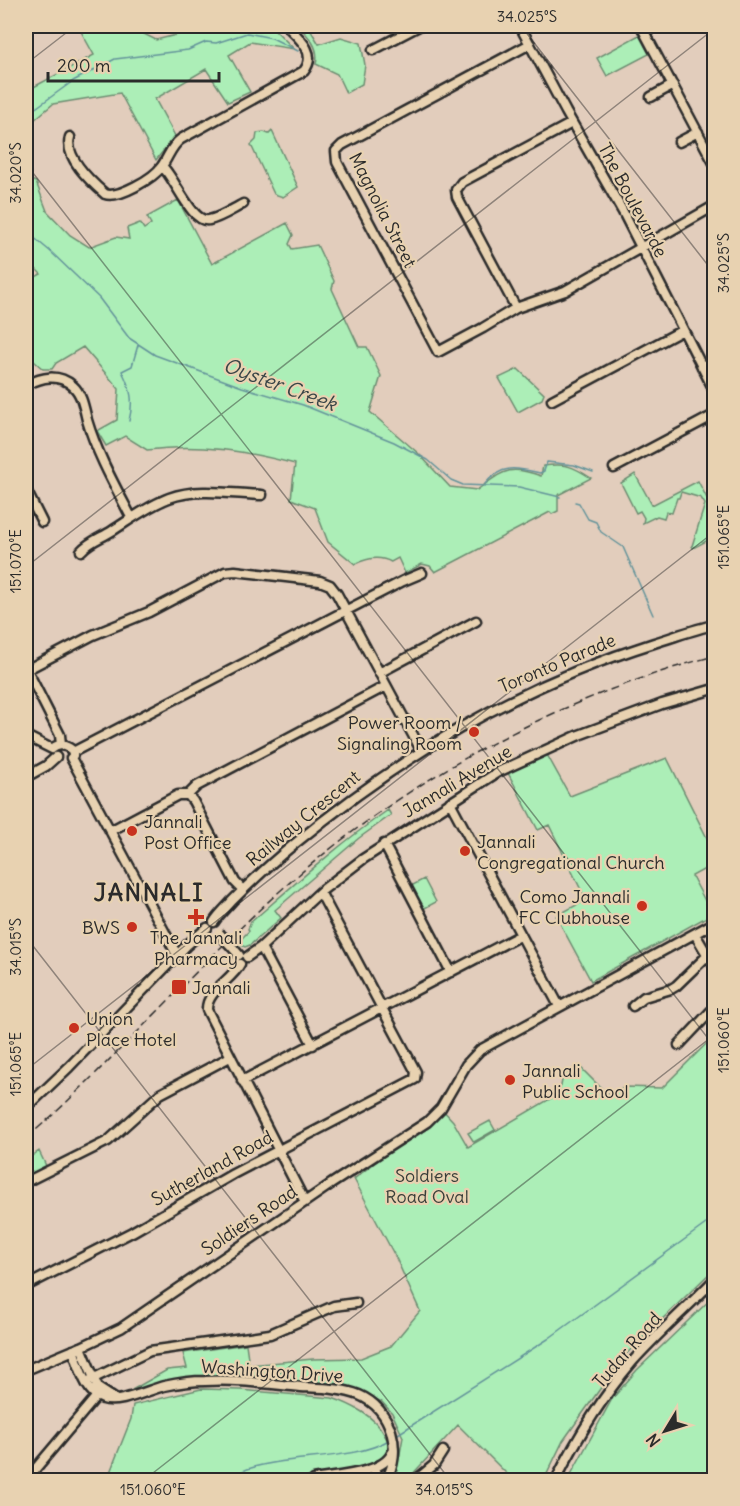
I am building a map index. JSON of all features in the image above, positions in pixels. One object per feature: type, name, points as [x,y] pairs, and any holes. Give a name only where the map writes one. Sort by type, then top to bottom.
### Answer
[{"type":"street","points":[[70,137],[68,146],[72,158],[107,197],[120,193],[149,178],[162,166],[174,145],[181,139],[307,69],[310,58],[307,48],[287,26]]},
{"type":"street","points":[[373,50],[419,26]]},
{"type":"street","name":"The Boulevarde","points":[[520,26],[597,165],[714,390]]},
{"type":"street","points":[[641,26],[714,163]]},
{"type":"street","name":"Magnolia Street","points":[[516,308],[438,352],[337,162],[336,151],[342,145],[530,44]]},
{"type":"street","points":[[651,97],[673,85]]},
{"type":"street","points":[[572,123],[462,182],[456,190],[457,197],[516,308],[560,293],[714,206]]},
{"type":"street","points":[[679,142],[698,132]]},
{"type":"street","points":[[162,166],[172,177],[192,213],[201,220],[212,219],[243,204]]},
{"type":"street","points":[[552,400],[683,330]]},
{"type":"street","points":[[702,367],[714,360]]},
{"type":"street","points":[[26,385],[50,377],[67,382],[75,389],[82,400],[90,430],[108,474],[131,517]]},
{"type":"street","points":[[614,468],[714,415]]},
{"type":"street","points":[[26,490],[42,522]]},
{"type":"street","points":[[81,551],[87,544],[110,532],[131,517],[165,500],[181,495],[209,492],[262,495]]},
{"type":"street","points":[[62,745],[60,735],[26,669],[93,635],[141,616],[225,572],[235,571],[325,583],[334,589],[421,750]]},
{"type":"street","points":[[26,736],[64,760],[346,610],[422,573]]},
{"type":"street","points":[[379,673],[476,621]]},
{"type":"street","name":"Toronto Parade","points":[[421,750],[498,707],[561,677],[608,657],[714,625]]},
{"type":"street","points":[[110,831],[178,795],[188,795],[197,786],[386,686]]},
{"type":"street","name":"Jannali Avenue","points":[[230,1057],[209,1017],[207,1004],[211,996],[237,970],[240,956],[261,947],[320,892],[384,844],[498,772],[579,735],[662,704],[714,689]]},
{"type":"street","points":[[26,777],[46,766],[57,745],[70,748],[110,831],[177,955]]},
{"type":"street","name":"Railway Crescent","points":[[26,1108],[203,930],[214,928],[243,890],[312,830],[421,750]]},
{"type":"street","points":[[188,795],[194,801],[235,882],[243,890]]},
{"type":"street","points":[[450,802],[559,1006],[714,923]]},
{"type":"street","points":[[384,844],[451,972]]},
{"type":"street","points":[[320,892],[382,1009]]},
{"type":"street","points":[[214,928],[240,956]]},
{"type":"street","points":[[695,934],[714,966]]},
{"type":"street","points":[[242,1081],[521,935]]},
{"type":"street","points":[[261,947],[313,1045]]},
{"type":"street","points":[[633,1006],[644,997],[676,986],[707,956]]},
{"type":"street","name":"Soldiers Road","points":[[26,1370],[77,1349],[129,1322],[427,1122],[441,1108],[466,1065],[480,1050],[559,1006]]},
{"type":"street","points":[[679,1045],[714,1008]]},
{"type":"street","name":"Sutherland Road","points":[[26,1286],[132,1232],[279,1150],[415,1079],[416,1072],[382,1009]]},
{"type":"street","points":[[26,1182],[108,1141],[160,1094],[230,1057],[305,1202]]},
{"type":"street","name":"Tudar Road","points":[[556,1480],[574,1444],[614,1385],[634,1361],[714,1280]]},
{"type":"street","points":[[90,1381],[150,1351],[270,1334],[334,1306],[356,1304]]},
{"type":"street","points":[[26,1480],[99,1394],[90,1381],[77,1349]]},
{"type":"street","name":"Washington Drive","points":[[99,1394],[110,1401],[163,1386],[207,1380],[348,1392],[367,1399],[379,1409],[390,1427],[393,1450]]},
{"type":"street","points":[[314,1480],[375,1468],[388,1461],[393,1450]]},
{"type":"street","points":[[386,1480],[392,1466],[393,1450]]},
{"type":"street","points":[[416,1480],[434,1465],[443,1451]]},
{"type":"street","points":[[375,1468],[379,1480]]},
{"type":"green space","points":[[78,26],[128,26],[156,40],[184,33],[271,26],[294,49],[250,42],[229,55],[250,92],[228,102],[206,69],[155,99],[175,136],[156,160],[120,93],[53,104],[27,126],[31,180],[36,182],[47,211],[70,235],[89,247],[116,237],[129,239],[127,228],[140,223],[144,229],[151,224],[147,217],[178,200],[212,264],[287,223],[293,235],[289,244],[292,249],[317,245],[334,281],[332,289],[359,347],[367,347],[381,376],[370,412],[418,453],[450,487],[477,490],[507,471],[521,470],[541,476],[543,466],[551,465],[568,466],[591,478],[558,495],[558,511],[552,514],[550,512],[435,572],[430,566],[422,564],[405,573],[398,558],[391,562],[373,558],[355,564],[328,542],[315,508],[291,499],[295,464],[222,449],[185,447],[147,450],[125,436],[106,446],[97,431],[117,420],[119,389],[83,347],[56,363],[52,369],[43,369],[26,354],[26,282],[41,274],[26,259],[26,91],[94,55]]},
{"type":"green space","points":[[298,26],[308,26],[319,44],[341,37],[361,43],[365,65],[362,84],[346,93],[337,74],[316,64],[315,48],[310,38]]},
{"type":"green space","points":[[639,35],[649,54],[607,76],[597,58]]},
{"type":"green space","points":[[272,131],[298,187],[283,197],[274,194],[251,145],[256,140],[257,133],[269,134]]},
{"type":"green space","points":[[518,369],[544,394],[542,399],[518,412],[499,378]]},
{"type":"green space","points":[[635,474],[652,505],[698,481],[714,512],[714,537],[693,548],[705,504],[701,498],[681,492],[672,513],[666,512],[664,518],[657,516],[643,523],[644,518],[640,511],[636,513],[621,483]]},
{"type":"green space","points":[[545,751],[570,796],[667,758],[714,852],[714,864],[692,876],[712,914],[591,981],[556,916],[586,900],[549,825],[538,830],[506,769]]},
{"type":"green space","points":[[388,810],[391,815],[359,838],[275,910],[281,918],[250,945],[245,947],[237,943],[249,931],[251,922],[335,850]]},
{"type":"green space","points":[[424,879],[436,902],[423,909],[411,886]]},
{"type":"green space","name":"Soldiers Road Oval","points":[[714,1036],[714,1269],[622,1358],[563,1441],[544,1480],[513,1480],[458,1425],[407,1480],[395,1480],[403,1437],[392,1413],[382,1402],[359,1390],[332,1383],[195,1379],[132,1390],[167,1370],[187,1368],[183,1353],[246,1344],[249,1365],[313,1359],[361,1358],[391,1346],[420,1311],[396,1258],[354,1179],[426,1123],[441,1108],[453,1121],[468,1147],[555,1096],[561,1086],[563,1075],[579,1066],[607,1094],[625,1087],[662,1088]]},
{"type":"green space","points":[[490,1121],[495,1130],[474,1142],[468,1133]]},
{"type":"green space","points":[[39,1151],[48,1170],[26,1182],[26,1160]]},
{"type":"green space","points":[[714,1296],[714,1480],[568,1480],[612,1399],[637,1370]]},
{"type":"green space","points":[[201,1389],[332,1398],[354,1407],[375,1422],[387,1439],[389,1454],[372,1464],[294,1480],[107,1480],[131,1419],[133,1405]]},
{"type":"waterway","points":[[26,115],[73,81],[115,59],[188,50],[206,42],[216,43],[247,33],[272,38],[298,51]]},
{"type":"waterway","name":"Oyster Creek","points":[[26,231],[99,298],[129,338],[155,355],[242,387],[303,405],[394,442],[428,460],[451,480],[463,485],[519,487],[560,497]]},
{"type":"waterway","points":[[129,421],[131,395],[122,371],[132,366],[138,345]]},
{"type":"waterway","points":[[485,484],[491,477],[504,470],[517,469],[540,473],[544,471],[547,462],[574,465],[593,472]]},
{"type":"waterway","points":[[575,502],[579,503],[588,519],[596,522],[601,532],[623,547],[653,615]]},
{"type":"waterway","points":[[398,1434],[548,1339],[714,1218]]},
{"type":"waterway","points":[[226,1480],[244,1470],[267,1464],[340,1455],[374,1447],[389,1440]]},
{"type":"railway","points":[[26,1138],[80,1089],[256,913],[358,828],[413,790],[469,756],[528,725],[588,698],[651,675],[714,656]]},
{"type":"place","name":"Power Room / Signaling Room","points":[[474,732]]},
{"type":"place","name":"Jannali Post Office","points":[[132,831]]},
{"type":"place","name":"Jannali Congregational Church","points":[[465,851]]},
{"type":"place","name":"Como Jannali FC Clubhouse","points":[[642,906]]},
{"type":"place","name":"The Jannali Pharmacy","points":[[196,917]]},
{"type":"place","name":"BWS","points":[[132,927]]},
{"type":"place","name":"Jannali","points":[[179,987]]},
{"type":"place","name":"Union Place Hotel","points":[[74,1028]]},
{"type":"place","name":"Jannali Public School","points":[[510,1080]]},
{"type":"district","name":"JANNALI","points":[[149,892]]}]
